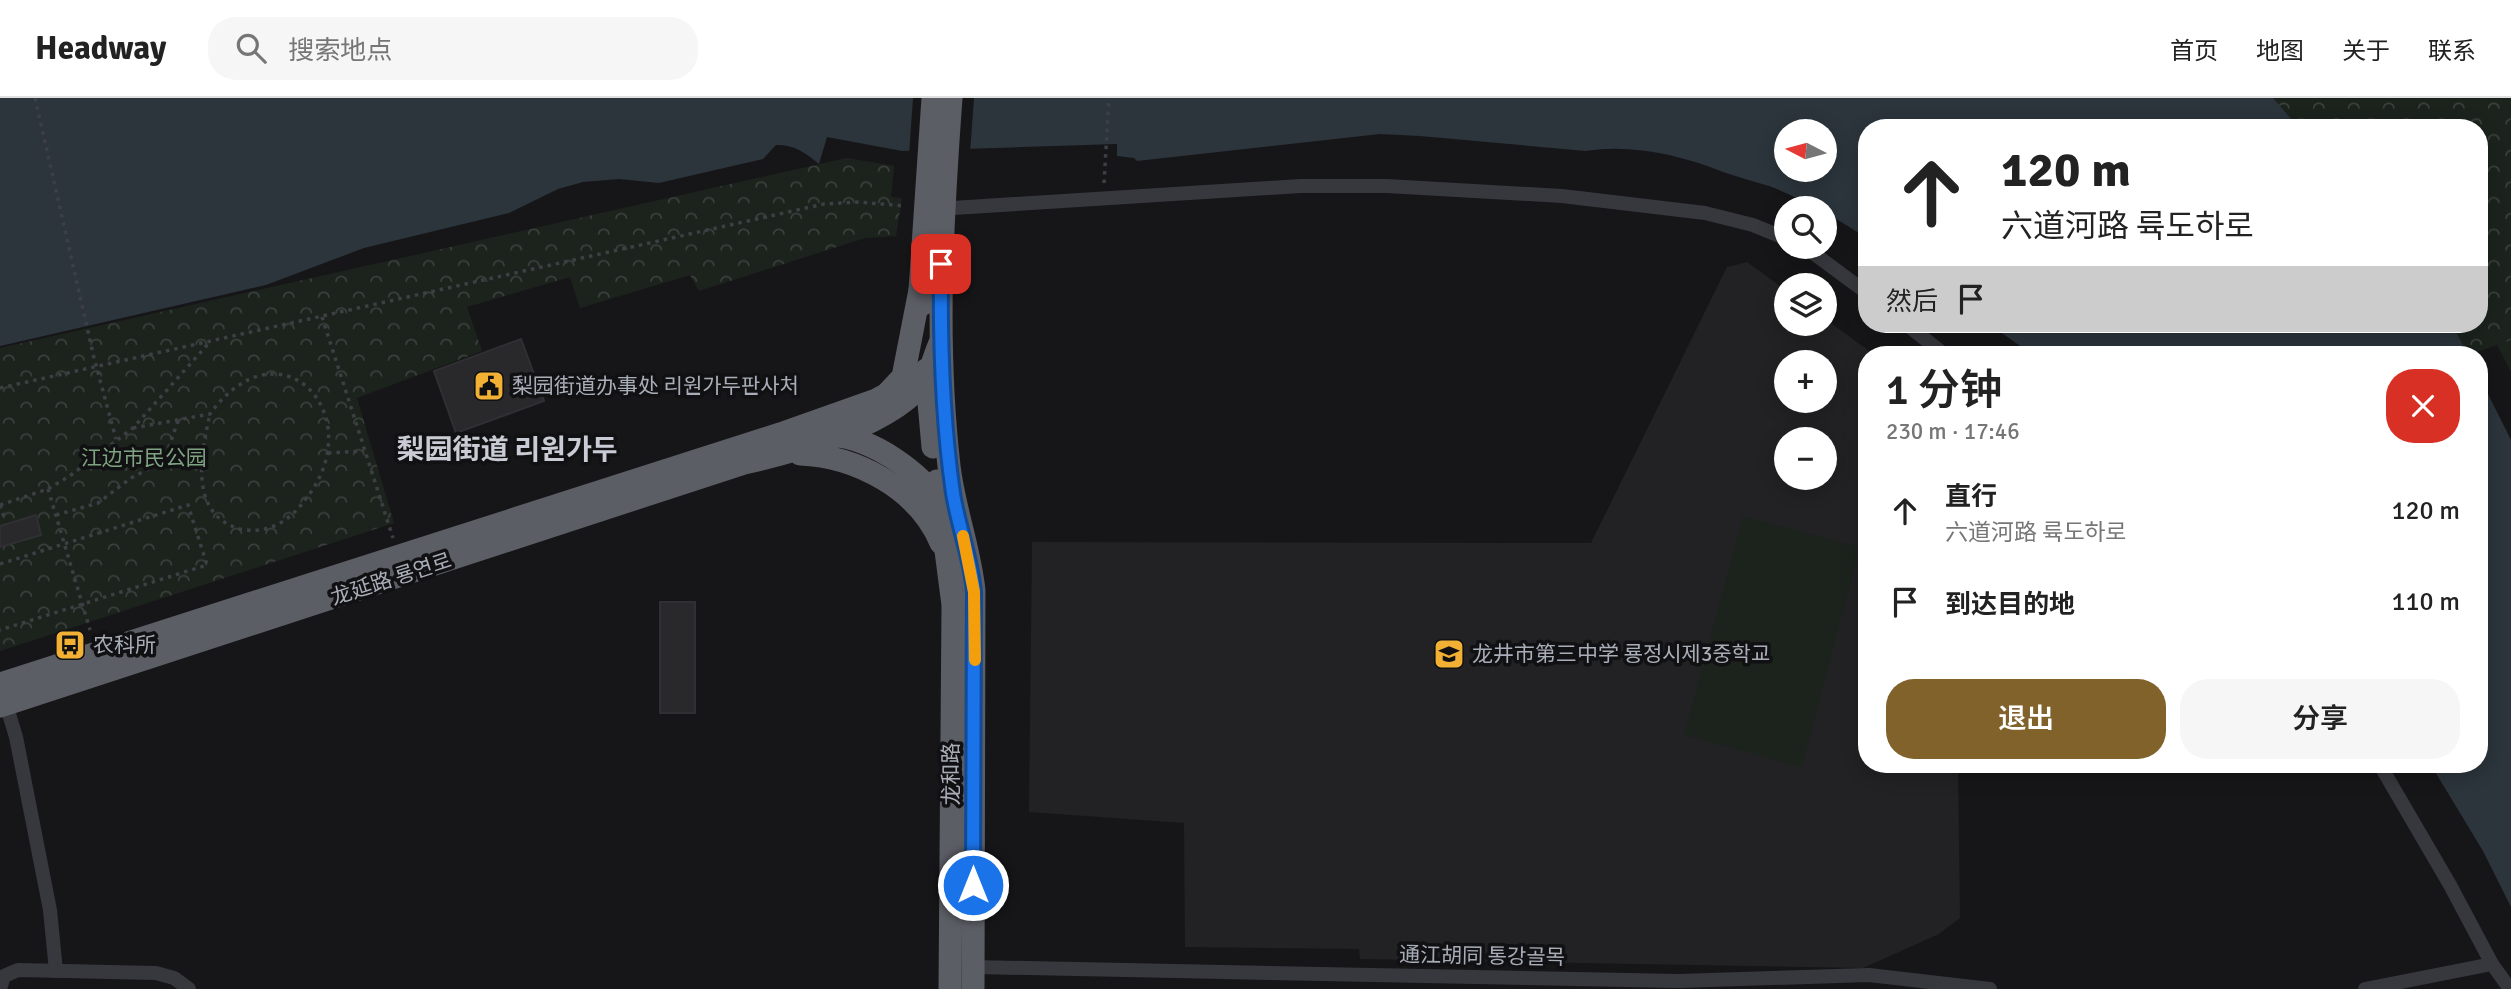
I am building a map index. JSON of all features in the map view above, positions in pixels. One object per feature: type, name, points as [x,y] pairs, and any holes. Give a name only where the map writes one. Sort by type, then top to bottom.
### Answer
[{"type":"highway","points":[[933,98],[934,209],[940,343],[957,555]]},
{"type":"highway","points":[[935,185],[951,98]]},
{"type":"highway","points":[[934,209],[920,290],[925,314],[926,377],[939,501]]},
{"type":"highway","name":"龙延路 룡연로","points":[[2,698],[744,463],[876,400],[897,385],[906,367],[920,290]]},
{"type":"highway","points":[[840,436],[902,402],[926,377],[940,343]]},
{"type":"highway","name":"龙延路 룡연로","points":[[2,698],[399,556],[782,444],[802,432],[840,436],[868,446],[901,464],[939,501],[957,555]]},
{"type":"highway","name":"龙延路 룡연로","points":[[782,444],[849,462],[881,477],[907,498],[957,555]]},
{"type":"highway","name":"龙和路","points":[[957,555],[974,592],[976,635],[973,978]]},
{"type":"highway","name":"龙和路","points":[[950,989],[953,605],[957,555]]},
{"type":"street","points":[[934,209],[1300,186],[1387,186],[1562,196],[1706,214],[1753,225],[1774,234]]},
{"type":"street","points":[[1821,259],[1858,286]]},
{"type":"street","points":[[1917,333],[1934,346]]},
{"type":"street","points":[[2,698],[16,737],[50,910],[56,971]]},
{"type":"street","points":[[2385,773],[2492,964],[2510,989]]},
{"type":"street","points":[[2365,989],[2492,964]]},
{"type":"street","points":[[0,989],[4,976],[18,970],[156,973],[174,978],[189,989]]},
{"type":"street","name":"通江胡同 통강골목","points":[[973,978],[1679,981],[1869,975],[1990,989]]},
{"type":"path","points":[[35,98],[94,358],[116,439]]},
{"type":"path","points":[[1103,200],[1109,98]]},
{"type":"path","points":[[0,388],[824,204],[859,202],[934,209]]},
{"type":"path","points":[[322,317],[399,556]]},
{"type":"path","points":[[5,520],[0,505],[48,489],[133,428],[211,341]]},
{"type":"path","points":[[289,375],[302,381],[315,395],[323,412],[328,434],[328,453],[320,479],[298,510],[282,523],[265,529],[247,530],[227,525],[211,511],[203,489],[201,466],[210,414],[224,394],[254,377],[289,375]]},
{"type":"path","points":[[133,428],[210,414]]},
{"type":"path","points":[[56,515],[98,503],[131,478],[164,461],[179,418]]},
{"type":"path","points":[[328,453],[365,451]]},
{"type":"path","points":[[48,489],[90,630]]},
{"type":"path","points":[[0,564],[188,505],[206,565],[0,630]]},
{"type":"shaded area","points":[[0,98],[2273,98],[2291,119],[1858,119],[1858,232],[1837,219],[1837,196],[1792,196],[1690,161],[1638,150],[1586,151],[1380,134],[1137,161],[1134,158],[1117,156],[1117,144],[902,151],[827,137],[819,164],[799,150],[776,145],[763,159],[659,183],[619,179],[583,182],[558,189],[509,213],[364,248],[266,285],[0,346]]},
{"type":"shaded area","name":"龙井市第三中学 룡정시제3중학교","points":[[1747,262],[1774,282],[1774,336],[1837,336],[1837,328],[1862,346],[1858,346],[1858,773],[1958,773],[1960,918],[1939,934],[1863,968],[1360,959],[1359,949],[1185,947],[1184,823],[1029,812],[1032,542],[1591,543],[1727,267]]},
{"type":"shaded area","points":[[2002,333],[2457,333],[2463,346],[2020,346]]},
{"type":"shaded area","points":[[2488,394],[2511,440],[2511,907],[2483,851],[2436,773],[2488,773]]},
{"type":"green space","points":[[2273,98],[2511,98],[2511,340],[2488,348],[2463,346],[2457,333],[2488,333],[2488,119],[2291,119]]},
{"type":"green space","name":"江边市民公园","points":[[847,158],[894,166],[891,197],[902,198],[896,236],[865,238],[699,291],[690,275],[580,308],[570,277],[467,307],[482,351],[357,398],[394,523],[0,651],[0,348]]},
{"type":"green space","points":[[2511,340],[2511,372],[2497,345]]},
{"type":"green space","points":[[1743,516],[1858,546],[1802,767],[1684,735]]},
{"type":"pier","points":[[913,98],[974,98],[970,153],[909,155]]},
{"type":"building","name":"梨园街道办事处 리원가두판사처","points":[[521,339],[544,401],[456,433],[434,371]]},
{"type":"building","points":[[36,515],[41,535],[0,547],[0,526]]},
{"type":"building","points":[[660,602],[695,602],[695,713],[660,713]]},
{"type":"slow traffic","points":[[963,536],[974,592],[975,660]]},
{"type":"place","name":"梨园街道办事处 리원가두판사처","points":[[489,386]]},
{"type":"place","name":"农科所","points":[[70,645]]},
{"type":"place","name":"龙井市第三中学 룡정시제3중학교","points":[[1449,654]]},
{"type":"district","name":"梨园街道 리원가두","points":[[507,449]]},
{"type":"route","points":[[941,264],[940,343],[949,464],[974,592],[976,635],[973,885]]}]
